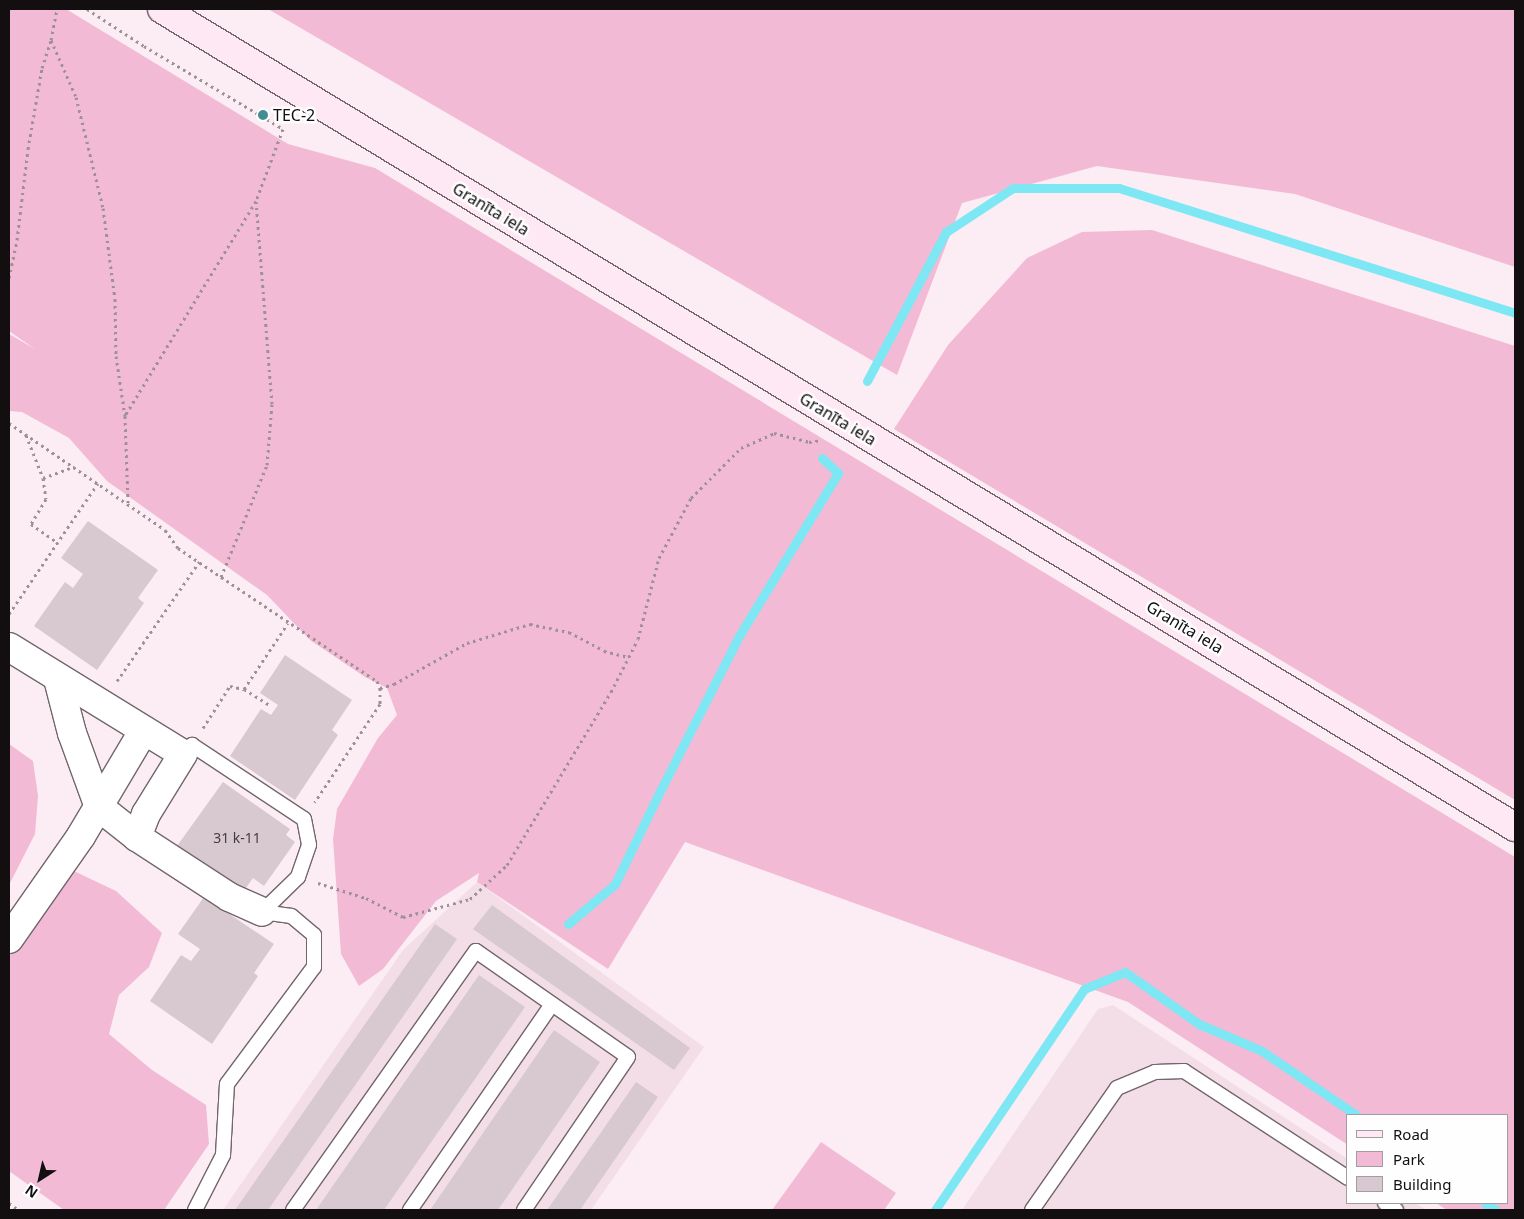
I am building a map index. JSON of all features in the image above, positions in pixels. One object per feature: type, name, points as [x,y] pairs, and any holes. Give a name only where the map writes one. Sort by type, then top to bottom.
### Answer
[{"type":"main road","name":"Granīta iela","points":[[162,9],[1515,827]]},
{"type":"street","points":[[9,647],[58,679],[144,730],[188,749],[146,814],[137,837]]},
{"type":"street","points":[[58,679],[72,733],[99,807],[137,837],[229,898],[262,912]]},
{"type":"street","points":[[9,939],[99,807],[144,730]]},
{"type":"lane","points":[[188,749],[304,819],[309,845],[298,877],[262,912]]},
{"type":"lane","points":[[195,1210],[223,1155],[227,1084],[314,967],[314,935],[291,916],[262,912]]},
{"type":"lane","points":[[293,1210],[476,951],[628,1057],[524,1210]]},
{"type":"lane","points":[[410,1210],[552,1004]]},
{"type":"lane","points":[[1032,1210],[1117,1088],[1155,1072],[1184,1070],[1346,1177]]},
{"type":"path","points":[[9,278],[17,240],[28,150],[42,68],[51,40],[57,9]]},
{"type":"path","points":[[87,9],[144,46],[283,129],[256,201],[125,416]]},
{"type":"path","points":[[51,40],[76,97],[103,208],[115,299],[116,356],[125,416],[128,504]]},
{"type":"path","points":[[221,577],[267,465],[272,404],[256,201]]},
{"type":"path","points":[[9,422],[165,530],[178,548],[288,623],[368,674],[377,682],[380,688],[380,704],[304,819]]},
{"type":"path","points":[[298,877],[366,898],[403,916],[470,899],[507,865],[611,692],[638,639],[659,558],[691,498],[742,448],[774,433],[809,442],[861,433]]},
{"type":"path","points":[[26,434],[43,478],[46,498],[31,524],[57,542]]},
{"type":"path","points":[[43,478],[74,467]]},
{"type":"path","points":[[9,614],[98,483]]},
{"type":"path","points":[[102,704],[199,562]]},
{"type":"path","points":[[244,689],[288,623]]},
{"type":"path","points":[[380,688],[394,684],[468,643],[530,624],[569,632],[604,651],[628,657]]},
{"type":"path","points":[[188,749],[230,686],[244,689],[271,706]]},
{"type":"path","points":[[9,1203],[19,1210]]},
{"type":"shaded area","points":[[477,882],[704,1047],[591,1210],[223,1210],[403,950]]},
{"type":"shaded area","points":[[1113,1005],[1346,1158],[1346,1204],[1417,1204],[1427,1210],[962,1210],[1098,1009]]},
{"type":"green space","points":[[9,9],[66,9],[288,144],[375,168],[1515,857],[1515,1210],[1447,1210],[1438,1204],[1509,1204],[1509,1114],[1346,1114],[1346,1144],[1128,1002],[685,842],[608,969],[477,882],[479,873],[436,901],[383,969],[359,986],[341,954],[333,839],[337,809],[378,738],[397,715],[387,688],[365,677],[310,640],[267,595],[107,481],[69,438],[22,412],[9,411],[9,334],[35,349],[9,331]]},
{"type":"green space","points":[[268,9],[1515,9],[1515,267],[1295,194],[1097,166],[962,203],[897,375]]},
{"type":"green space","points":[[1152,230],[1515,346],[1515,800],[894,429],[948,345],[1027,258],[1082,232]]},
{"type":"green space","points":[[9,744],[33,761],[38,796],[35,834],[9,885]]},
{"type":"green space","points":[[59,864],[116,891],[162,933],[149,967],[119,995],[109,1034],[152,1070],[206,1105],[209,1144],[164,1210],[64,1210],[9,1171],[9,949]]},
{"type":"green space","points":[[821,1142],[896,1193],[884,1210],[772,1210]]},
{"type":"building","points":[[88,521],[158,570],[138,598],[144,603],[97,670],[34,626],[65,582],[73,588],[83,574],[61,558]]},
{"type":"building","points":[[285,655],[352,700],[332,730],[338,735],[295,800],[230,756],[261,709],[271,715],[278,705],[260,693]]},
{"type":"building","points":[[223,782],[290,829],[286,835],[295,842],[264,886],[253,878],[243,892],[177,846]]},
{"type":"building","points":[[204,897],[274,944],[254,973],[258,976],[212,1044],[150,1001],[181,955],[191,961],[200,949],[178,934]]},
{"type":"building","points":[[492,905],[690,1048],[674,1070],[473,929]]},
{"type":"building","points":[[435,924],[457,939],[268,1210],[235,1210]]},
{"type":"building","points":[[479,975],[525,1007],[384,1210],[316,1210]]},
{"type":"building","points":[[554,1030],[600,1062],[498,1210],[430,1210]]},
{"type":"building","points":[[636,1082],[658,1097],[580,1210],[547,1210]]},
{"type":"waterway","points":[[867,381],[946,232],[1013,188],[1119,188],[1515,313]]},
{"type":"waterway","points":[[568,924],[615,884],[739,636],[838,473],[822,458]]},
{"type":"waterway","points":[[935,1210],[1084,989],[1125,972],[1199,1024],[1262,1051],[1355,1114]]},
{"type":"waterway","points":[[1487,1204],[1496,1210]]},
{"type":"place","name":"TEC-2","points":[[263,115]]}]
